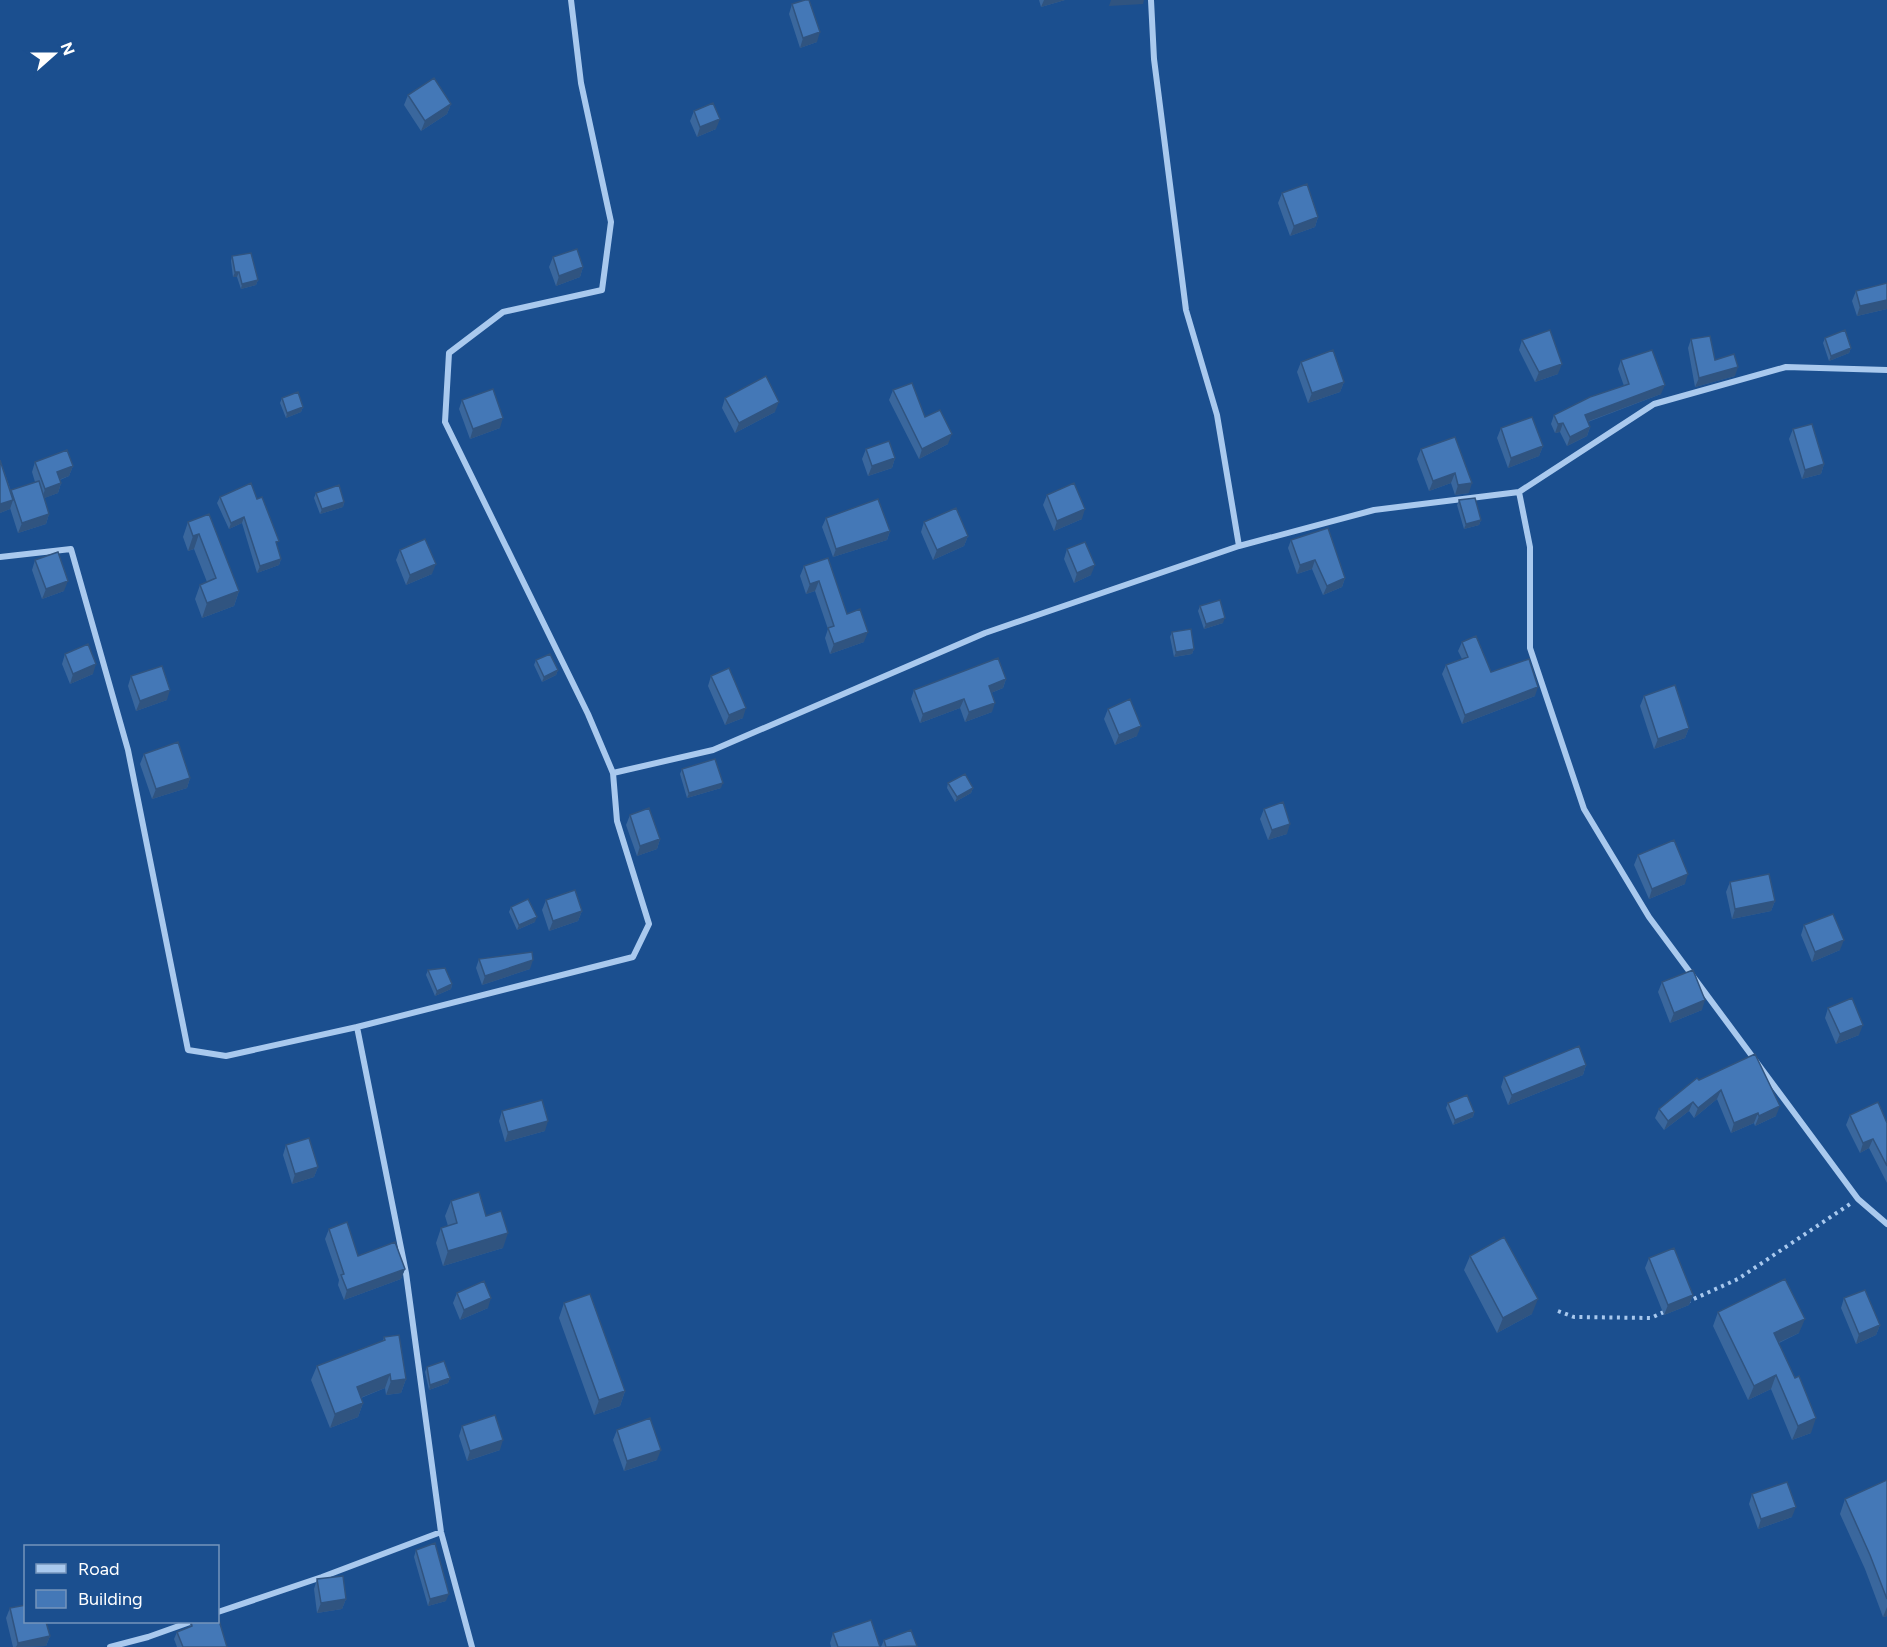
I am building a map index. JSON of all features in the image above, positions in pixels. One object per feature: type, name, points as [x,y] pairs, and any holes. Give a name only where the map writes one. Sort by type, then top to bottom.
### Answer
[{"type":"street","points":[[0,557],[70,549],[128,750],[188,1050],[226,1056],[357,1027],[633,957],[649,924],[617,821],[613,773],[588,714],[445,422],[449,353],[503,312],[602,290],[611,222],[582,83],[571,0]]},
{"type":"street","points":[[1151,0],[1154,59],[1186,310],[1217,415],[1239,546]]},
{"type":"street","points":[[613,773],[713,750],[985,633],[1239,546],[1374,510],[1519,492],[1654,404],[1786,367],[1887,369]]},
{"type":"street","points":[[1519,492],[1530,548],[1530,648],[1584,808],[1650,917],[1858,1199],[1887,1224]]},
{"type":"street","points":[[357,1027],[406,1273],[441,1532],[472,1647]]},
{"type":"street","points":[[219,1611],[322,1577],[441,1532]]},
{"type":"street","points":[[110,1647],[187,1623]]},
{"type":"path","points":[[1683,1304],[1738,1280],[1858,1199]]},
{"type":"path","points":[[1558,1311],[1574,1317],[1651,1318],[1672,1308]]},
{"type":"building","points":[[809,0],[820,32],[803,38],[792,4]]},
{"type":"building","points":[[434,78],[451,104],[425,121],[408,95]]},
{"type":"building","points":[[713,103],[720,119],[700,127],[694,111]]},
{"type":"building","points":[[1307,184],[1318,217],[1294,226],[1282,193]]},
{"type":"building","points":[[577,249],[583,267],[559,276],[553,257]]},
{"type":"building","points":[[251,253],[258,280],[242,284],[239,272],[235,272],[232,256]]},
{"type":"building","points":[[1887,283],[1887,300],[1860,306],[1856,291]]},
{"type":"building","points":[[1550,330],[1562,364],[1539,372],[1522,340]]},
{"type":"building","points":[[1845,330],[1851,348],[1831,356],[1825,338]]},
{"type":"building","points":[[1710,336],[1715,360],[1734,354],[1738,367],[1699,378],[1691,339]]},
{"type":"building","points":[[1333,350],[1344,382],[1312,393],[1301,362]]},
{"type":"building","points":[[1652,350],[1665,385],[1585,415],[1590,427],[1570,437],[1563,423],[1558,424],[1554,415],[1590,397],[1629,384],[1621,360]]},
{"type":"building","points":[[766,376],[779,402],[739,423],[725,398]]},
{"type":"building","points":[[912,383],[925,417],[940,410],[952,434],[922,449],[893,390]]},
{"type":"building","points":[[493,389],[503,418],[473,429],[462,400]]},
{"type":"building","points":[[298,392],[303,407],[287,413],[282,398]]},
{"type":"building","points":[[1532,417],[1543,446],[1511,458],[1501,428]]},
{"type":"building","points":[[1812,424],[1824,464],[1805,470],[1793,429]]},
{"type":"building","points":[[1455,437],[1472,483],[1458,485],[1455,473],[1433,481],[1421,449]]},
{"type":"building","points":[[889,441],[895,458],[872,466],[866,449]]},
{"type":"building","points":[[67,450],[73,466],[57,472],[61,483],[45,489],[35,462]]},
{"type":"building","points":[[0,460],[13,500],[0,504]]},
{"type":"building","points":[[39,481],[49,514],[22,523],[11,490]]},
{"type":"building","points":[[251,483],[257,499],[262,497],[279,541],[276,542],[281,559],[260,566],[244,517],[231,523],[220,497]]},
{"type":"building","points":[[1074,483],[1085,509],[1057,521],[1047,495]]},
{"type":"building","points":[[339,485],[344,502],[322,509],[316,493]]},
{"type":"building","points":[[1475,498],[1481,520],[1466,524],[1459,500]]},
{"type":"building","points":[[878,499],[890,531],[836,549],[826,518]]},
{"type":"building","points":[[956,508],[968,536],[937,550],[924,522]]},
{"type":"building","points":[[209,514],[239,591],[207,603],[200,585],[216,578],[199,534],[193,536],[188,522]]},
{"type":"building","points":[[1328,528],[1345,578],[1327,586],[1315,560],[1300,565],[1291,540]]},
{"type":"building","points":[[425,539],[436,564],[410,575],[400,550]]},
{"type":"building","points":[[1085,542],[1095,565],[1077,573],[1067,549]]},
{"type":"building","points":[[58,552],[68,581],[46,589],[35,560]]},
{"type":"building","points":[[828,558],[847,614],[860,609],[868,632],[834,644],[828,628],[834,626],[819,581],[810,584],[804,566]]},
{"type":"building","points":[[1220,600],[1225,618],[1206,624],[1200,606]]},
{"type":"building","points":[[1191,629],[1194,649],[1176,652],[1172,632]]},
{"type":"building","points":[[1476,636],[1491,672],[1529,659],[1538,687],[1465,715],[1446,665],[1468,657],[1462,642]]},
{"type":"building","points":[[88,644],[96,664],[73,674],[65,654]]},
{"type":"building","points":[[550,654],[558,670],[544,677],[536,660]]},
{"type":"building","points":[[998,658],[1006,679],[989,686],[995,703],[969,712],[964,699],[923,714],[914,690]]},
{"type":"building","points":[[162,666],[170,690],[140,701],[131,676]]},
{"type":"building","points":[[729,668],[746,708],[729,715],[711,676]]},
{"type":"building","points":[[1675,685],[1689,728],[1658,739],[1644,696]]},
{"type":"building","points":[[1130,699],[1141,726],[1119,735],[1108,709]]},
{"type":"building","points":[[178,742],[190,778],[156,789],[144,754]]},
{"type":"building","points":[[715,759],[723,783],[689,793],[682,769]]},
{"type":"building","points":[[965,774],[973,788],[957,797],[948,783]]},
{"type":"building","points":[[1283,802],[1290,824],[1272,830],[1264,809]]},
{"type":"building","points":[[649,808],[660,839],[640,846],[630,815]]},
{"type":"building","points":[[1674,840],[1688,874],[1652,889],[1638,855]]},
{"type":"building","points":[[1769,874],[1775,901],[1735,909],[1730,882]]},
{"type":"building","points":[[575,890],[582,911],[553,921],[546,900]]},
{"type":"building","points":[[528,899],[537,917],[519,925],[511,907]]},
{"type":"building","points":[[1833,914],[1844,940],[1815,952],[1804,925]]},
{"type":"building","points":[[532,952],[533,960],[485,976],[479,959]]},
{"type":"building","points":[[445,968],[452,984],[437,991],[428,970]]},
{"type":"building","points":[[1693,970],[1705,1000],[1674,1013],[1662,982]]},
{"type":"building","points":[[1852,998],[1863,1025],[1840,1034],[1828,1008]]},
{"type":"building","points":[[1579,1046],[1586,1065],[1512,1095],[1504,1077]]},
{"type":"building","points":[[1755,1054],[1780,1106],[1759,1116],[1758,1113],[1734,1123],[1721,1090],[1698,1108],[1693,1102],[1668,1121],[1659,1109],[1697,1078],[1699,1080]]},
{"type":"building","points":[[1467,1095],[1474,1112],[1455,1120],[1448,1103]]},
{"type":"building","points":[[542,1100],[548,1121],[508,1132],[502,1111]]},
{"type":"building","points":[[1878,1102],[1887,1123],[1887,1166],[1873,1139],[1863,1143],[1850,1115]]},
{"type":"building","points":[[309,1138],[318,1167],[295,1174],[286,1145]]},
{"type":"building","points":[[479,1192],[486,1216],[501,1211],[508,1233],[448,1251],[441,1228],[457,1223],[451,1201]]},
{"type":"building","points":[[347,1222],[358,1256],[395,1242],[405,1269],[347,1290],[329,1229]]},
{"type":"building","points":[[1504,1237],[1538,1299],[1503,1318],[1470,1256]]},
{"type":"building","points":[[1674,1248],[1693,1295],[1668,1305],[1649,1258]]},
{"type":"building","points":[[1785,1279],[1805,1319],[1774,1333],[1795,1378],[1799,1376],[1816,1418],[1798,1426],[1776,1375],[1754,1386],[1718,1312]]},
{"type":"building","points":[[484,1281],[491,1298],[464,1310],[457,1293]]},
{"type":"building","points":[[1865,1290],[1880,1325],[1859,1334],[1844,1298]]},
{"type":"building","points":[[590,1294],[625,1391],[599,1400],[564,1303]]},
{"type":"building","points":[[399,1335],[406,1379],[391,1381],[390,1374],[357,1387],[363,1403],[335,1414],[317,1366],[385,1340],[384,1337]]},
{"type":"building","points":[[444,1361],[450,1378],[430,1385],[427,1367]]},
{"type":"building","points":[[495,1415],[503,1440],[470,1451],[462,1426]]},
{"type":"building","points":[[650,1418],[661,1450],[627,1461],[617,1430]]},
{"type":"building","points":[[1887,1480],[1887,1599],[1845,1499]]},
{"type":"building","points":[[1787,1482],[1796,1507],[1761,1519],[1752,1494]]},
{"type":"building","points":[[435,1543],[449,1594],[430,1599],[416,1550]]},
{"type":"building","points":[[343,1576],[346,1599],[321,1603],[317,1579]]},
{"type":"building","points":[[24,1605],[24,1623],[46,1623],[50,1636],[18,1643],[10,1608]]},
{"type":"building","points":[[219,1620],[227,1647],[183,1647],[177,1632],[192,1626],[191,1623],[219,1623]]},
{"type":"building","points":[[871,1620],[880,1647],[838,1647],[833,1633]]},
{"type":"building","points":[[911,1630],[917,1646],[886,1647],[884,1640]]}]
